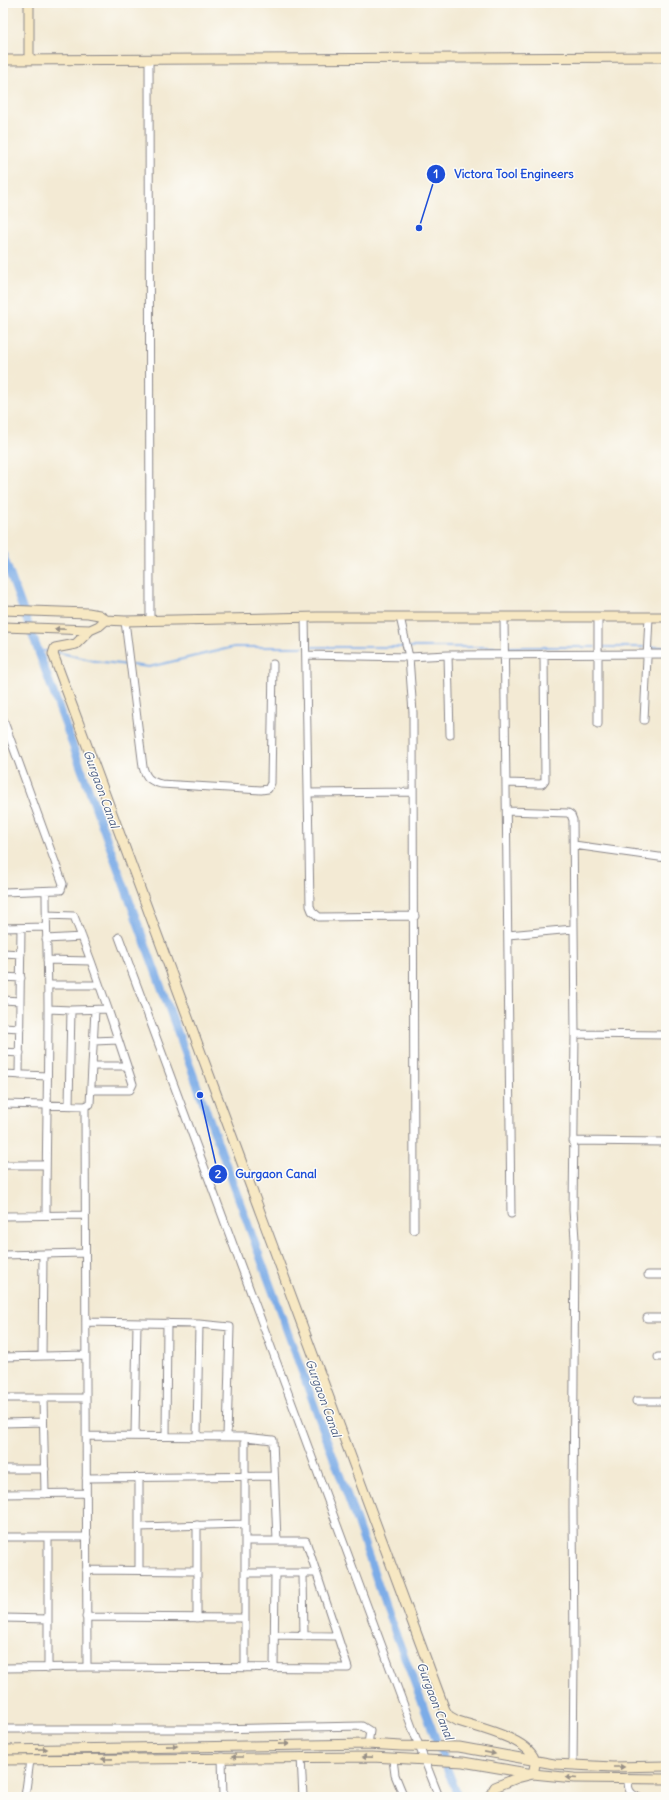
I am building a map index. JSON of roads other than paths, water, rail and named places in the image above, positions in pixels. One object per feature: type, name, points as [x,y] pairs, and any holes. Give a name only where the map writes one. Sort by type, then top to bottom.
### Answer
[{"type":"street","points":[[29,3],[29,60]]},
{"type":"street","points":[[3,60],[666,58]]},
{"type":"street","points":[[149,59],[150,619]]},
{"type":"street","points":[[5,610],[39,610],[95,614],[106,620],[125,621],[150,619],[306,617],[666,617]]},
{"type":"street","points":[[306,617],[310,906],[312,911],[319,917],[415,916]]},
{"type":"street","points":[[400,617],[409,654],[414,712],[414,1230]]},
{"type":"street","points":[[598,617],[598,724]]},
{"type":"street","points":[[644,720],[649,617]]},
{"type":"street","points":[[504,618],[511,1214]]},
{"type":"street","points":[[106,620],[99,626],[90,630],[76,644],[57,647],[53,651],[445,1710],[450,1716],[458,1721],[516,1740],[527,1749],[535,1761],[533,1774]]},
{"type":"street","points":[[125,621],[143,767],[148,778],[153,782],[161,784],[261,790],[268,788],[270,783],[273,664]]},
{"type":"street","points":[[5,627],[90,630]]},
{"type":"street","points":[[306,652],[448,655],[505,649],[544,654],[598,649],[648,649],[666,654]]},
{"type":"street","points":[[507,783],[542,784],[545,780],[544,654]]},
{"type":"street","points":[[448,655],[450,735]]},
{"type":"street","points":[[3,719],[30,798],[62,881],[61,890],[3,892]]},
{"type":"street","points":[[308,793],[414,792]]},
{"type":"street","points":[[507,811],[571,815],[573,820],[575,1034],[574,1658],[572,1765]]},
{"type":"street","points":[[574,845],[666,858]]},
{"type":"street","points":[[46,891],[48,985],[46,1215]]},
{"type":"street","points":[[46,915],[74,916],[91,960],[98,985],[108,1009],[133,1084],[130,1090],[91,1090]]},
{"type":"street","points":[[3,928],[46,928]]},
{"type":"street","points":[[19,1075],[21,928]]},
{"type":"street","points":[[508,934],[573,929]]},
{"type":"street","points":[[119,936],[430,1761],[439,1797]]},
{"type":"street","points":[[46,938],[82,937]]},
{"type":"street","points":[[3,953],[21,954]]},
{"type":"street","points":[[47,960],[91,960]]},
{"type":"street","points":[[3,977],[21,978]]},
{"type":"street","points":[[48,985],[98,985]]},
{"type":"street","points":[[3,1000],[20,1001]]},
{"type":"street","points":[[48,1009],[108,1009]]},
{"type":"street","points":[[69,1105],[71,1010]]},
{"type":"street","points":[[3,1104],[85,1106],[90,1104],[95,1010]]},
{"type":"street","points":[[3,1027],[20,1028]]},
{"type":"street","points":[[575,1034],[666,1035]]},
{"type":"street","points":[[94,1041],[118,1040]]},
{"type":"street","points":[[3,1052],[20,1053]]},
{"type":"street","points":[[92,1066],[127,1066]]},
{"type":"street","points":[[3,1074],[47,1076]]},
{"type":"street","points":[[85,1106],[84,1253],[86,1322],[87,1667]]},
{"type":"street","points":[[574,1141],[666,1142]]},
{"type":"street","points":[[3,1165],[46,1165]]},
{"type":"street","points":[[3,1216],[85,1215]]},
{"type":"street","points":[[3,1255],[84,1253]]},
{"type":"street","points":[[42,1356],[43,1255]]},
{"type":"street","points":[[648,1275],[666,1275]]},
{"type":"street","points":[[647,1318],[666,1318]]},
{"type":"street","points":[[86,1322],[198,1324],[230,1327],[227,1436]]},
{"type":"street","points":[[135,1436],[136,1323]]},
{"type":"street","points":[[166,1436],[167,1323]]},
{"type":"street","points":[[197,1436],[198,1324]]},
{"type":"street","points":[[3,1356],[86,1355]]},
{"type":"street","points":[[658,1357],[666,1357]]},
{"type":"street","points":[[3,1398],[86,1398]]},
{"type":"street","points":[[43,1398],[45,1494]]},
{"type":"street","points":[[636,1401],[666,1401]]},
{"type":"street","points":[[3,1423],[43,1422]]},
{"type":"street","points":[[86,1436],[227,1436],[273,1440],[277,1541]]},
{"type":"street","points":[[245,1437],[245,1668]]},
{"type":"street","points":[[3,1469],[45,1469]]},
{"type":"street","points":[[86,1478],[274,1476]]},
{"type":"street","points":[[139,1478],[139,1570]]},
{"type":"street","points":[[3,1494],[86,1493]]},
{"type":"street","points":[[139,1527],[245,1524]]},
{"type":"street","points":[[197,1525],[197,1618]]},
{"type":"street","points":[[3,1537],[86,1537]]},
{"type":"street","points":[[48,1537],[48,1668]]},
{"type":"street","points":[[3,1668],[348,1668],[336,1636],[306,1541],[245,1541]]},
{"type":"street","points":[[86,1570],[197,1571]]},
{"type":"street","points":[[245,1573],[316,1573]]},
{"type":"street","points":[[274,1668],[275,1573]]},
{"type":"street","points":[[303,1574],[304,1636]]},
{"type":"street","points":[[86,1617],[245,1618]]},
{"type":"street","points":[[3,1618],[48,1619]]},
{"type":"street","points":[[274,1635],[336,1636]]},
{"type":"street","points":[[3,1729],[216,1729],[362,1726],[370,1731],[368,1744]]},
{"type":"street","points":[[3,1750],[368,1744],[451,1747],[535,1761],[572,1765],[666,1766]]},
{"type":"street","points":[[222,1757],[222,1797]]},
{"type":"street","points":[[3,1760],[222,1757],[392,1759],[470,1763],[533,1774],[574,1778],[628,1780],[666,1779]]},
{"type":"street","points":[[301,1757],[303,1797]]},
{"type":"street","points":[[392,1759],[395,1775],[404,1797]]},
{"type":"street","points":[[25,1797],[30,1760]]},
{"type":"street","points":[[490,1797],[495,1787],[517,1778],[533,1774]]},
{"type":"street","points":[[628,1780],[628,1789],[638,1797]]},
{"type":"waterway","name":"Gurgaon Canal","points":[[3,555],[353,1511],[389,1616],[458,1797]]},
{"type":"waterway","points":[[132,665],[149,667],[234,647],[303,647]]},
{"type":"waterway","points":[[308,647],[595,647]]},
{"type":"waterway","points":[[600,647],[645,647]]},
{"type":"waterway","points":[[650,647],[666,647]]},
{"type":"waterway","points":[[38,651],[51,651]]},
{"type":"waterway","points":[[57,652],[95,661],[128,665]]},
{"type":"place","name":"Victora Tool Engineers","points":[[419,228]]},
{"type":"place","name":"Gurgaon Canal","points":[[200,1095]]}]
